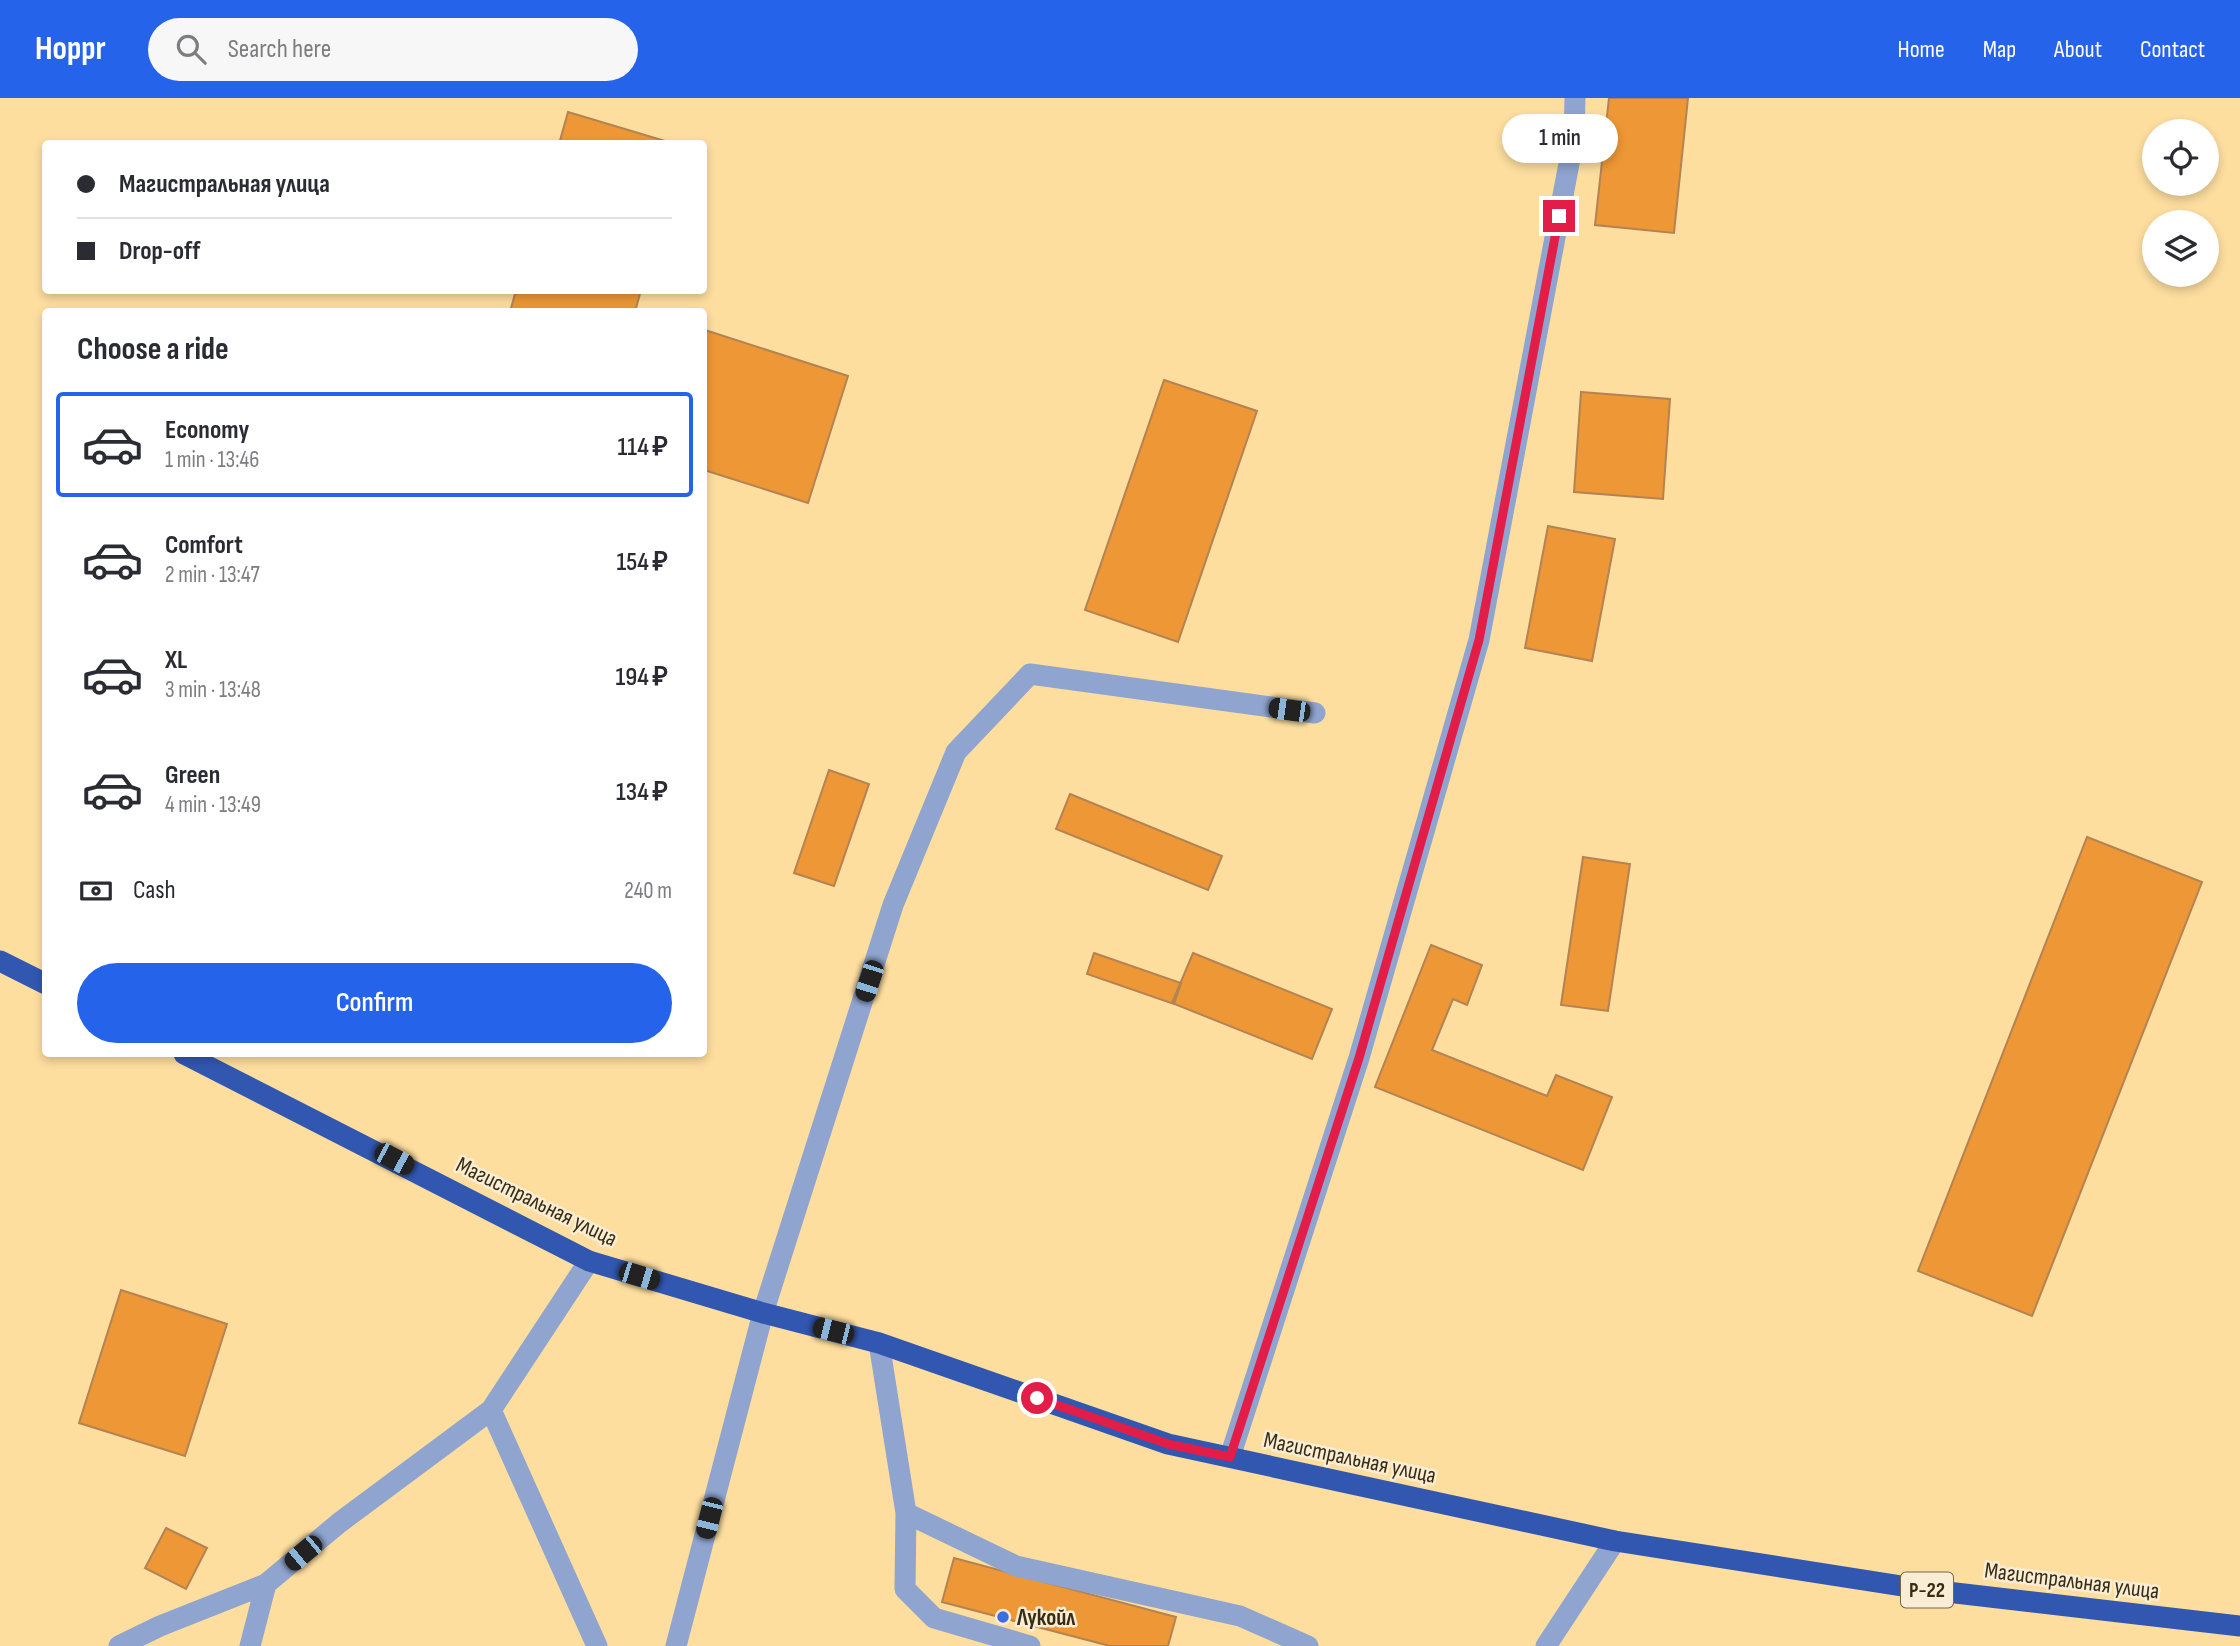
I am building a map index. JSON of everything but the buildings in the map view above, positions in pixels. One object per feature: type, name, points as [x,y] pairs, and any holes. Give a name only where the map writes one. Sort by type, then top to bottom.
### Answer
[{"type":"highway","points":[[0,961],[42,982]]},
{"type":"highway","name":"Магистральная улица","points":[[190,1057],[589,1261],[763,1313],[879,1343],[1168,1444],[1615,1541],[1921,1589],[2240,1626]]},
{"type":"lane","points":[[1230,1457],[1359,1058],[1479,640],[1574,137],[1575,98]]},
{"type":"lane","points":[[676,1646],[763,1313],[893,905],[956,752],[1030,674],[1315,713]]},
{"type":"lane","points":[[119,1646],[160,1626],[267,1584],[339,1523],[491,1410],[589,1261]]},
{"type":"lane","points":[[879,1343],[906,1513],[905,1589],[934,1618],[1030,1646]]},
{"type":"lane","points":[[491,1410],[597,1646]]},
{"type":"lane","points":[[906,1513],[1016,1566],[1240,1616],[1308,1646]]},
{"type":"lane","points":[[1546,1646],[1615,1541]]},
{"type":"lane","points":[[250,1646],[267,1584]]},
{"type":"place","name":"Лукойл","points":[[1003,1617]]},
{"type":"route","points":[[1037,1398],[1168,1444],[1230,1457],[1359,1058],[1479,640],[1559,216]]}]
